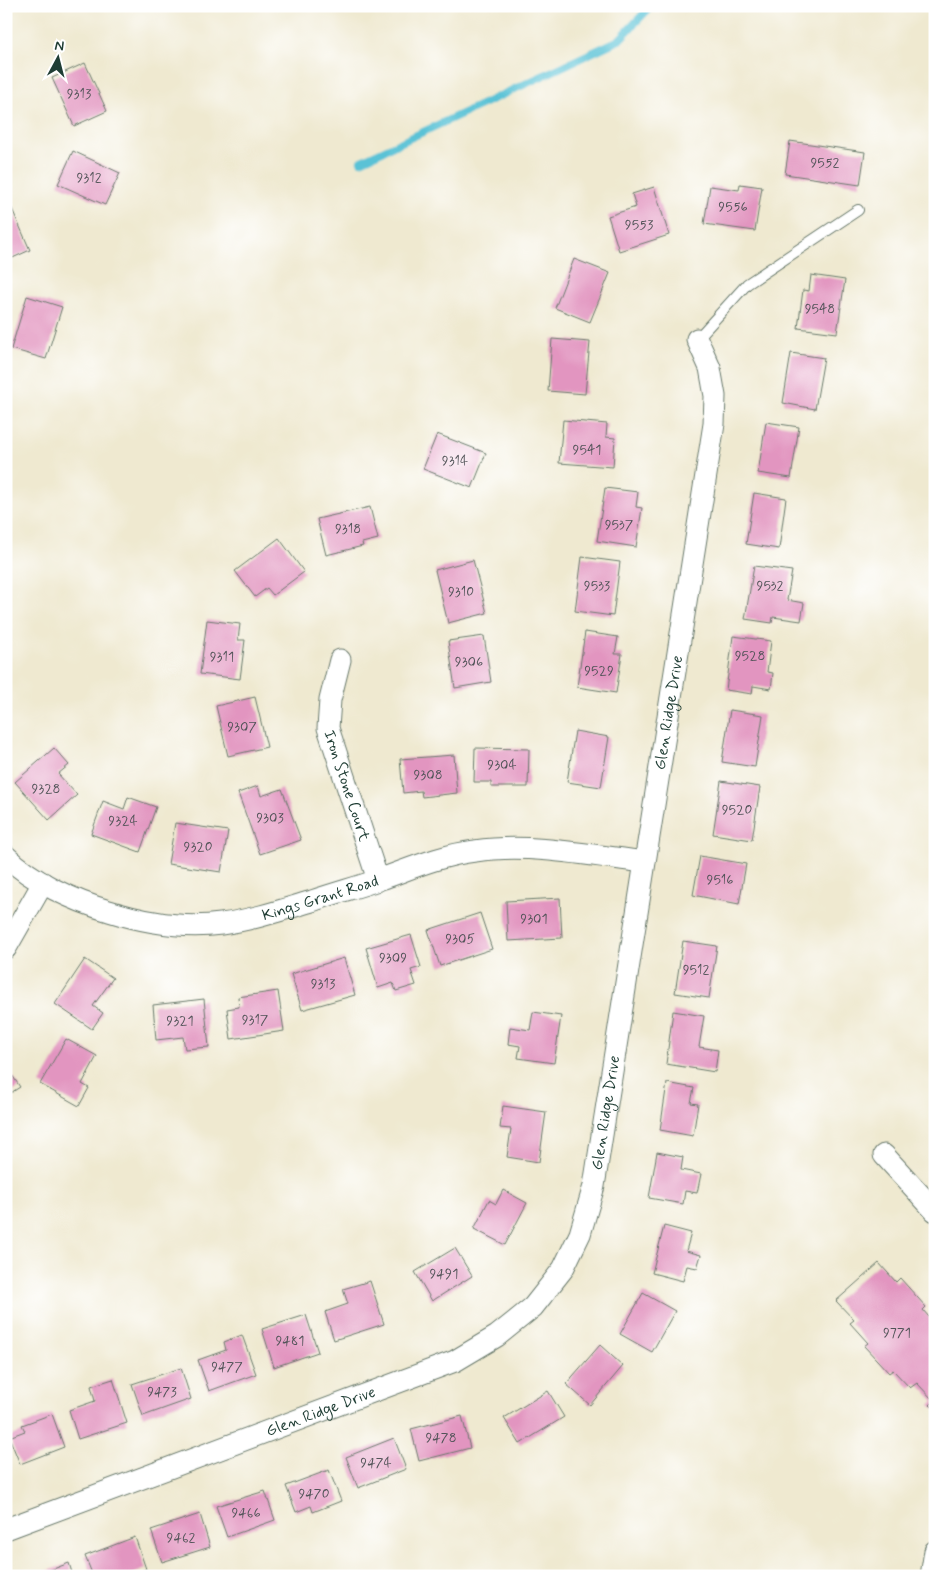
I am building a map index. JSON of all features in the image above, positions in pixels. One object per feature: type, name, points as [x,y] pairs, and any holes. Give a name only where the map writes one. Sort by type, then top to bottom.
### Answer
[{"type":"street","name":"Glen Ridge Drive","points":[[6,1528],[455,1361],[497,1336],[533,1307],[563,1268],[580,1234],[594,1186],[714,424],[715,396],[710,368],[697,339]]},
{"type":"street","name":"Iron Stone Court","points":[[340,660],[330,700],[328,728],[378,880]]},
{"type":"street","name":"Kings Grant Road","points":[[6,856],[43,883],[83,904],[132,918],[175,925],[220,924],[264,916],[440,858],[475,851],[521,849],[644,862]]},
{"type":"street","points":[[6,948],[43,883]]},
{"type":"street","points":[[884,1155],[935,1211]]},
{"type":"street","points":[[931,1576],[935,1551]]},
{"type":"lane","points":[[697,339],[747,284],[858,210]]},
{"type":"building","points":[[85,63],[107,111],[74,126],[52,78]]},
{"type":"building","points":[[790,141],[865,152],[860,185],[785,174]]},
{"type":"building","points":[[73,151],[120,173],[105,205],[58,184]]},
{"type":"building","points":[[740,184],[762,187],[755,231],[704,224],[710,186],[739,190]]},
{"type":"building","points":[[654,187],[669,235],[619,251],[608,216],[636,207],[632,194]]},
{"type":"building","points":[[9,202],[30,250],[6,261],[6,203]]},
{"type":"building","points":[[574,259],[610,273],[590,322],[555,308]]},
{"type":"building","points":[[811,275],[845,280],[837,333],[798,328],[803,290],[809,291]]},
{"type":"building","points":[[27,296],[62,307],[46,359],[11,349]]},
{"type":"building","points":[[552,339],[590,342],[585,394],[548,391]]},
{"type":"building","points":[[791,353],[824,358],[815,409],[783,403]]},
{"type":"building","points":[[563,420],[607,424],[606,437],[615,438],[613,467],[559,463]]},
{"type":"building","points":[[766,422],[799,427],[791,478],[758,473]]},
{"type":"building","points":[[437,434],[486,453],[472,488],[423,469]]},
{"type":"building","points":[[605,488],[638,492],[636,507],[642,508],[636,547],[597,541]]},
{"type":"building","points":[[754,493],[786,498],[779,549],[746,544]]},
{"type":"building","points":[[370,507],[378,539],[362,543],[363,546],[326,555],[317,519]]},
{"type":"building","points":[[279,538],[304,572],[273,595],[267,588],[255,597],[235,571]]},
{"type":"building","points":[[582,557],[620,562],[613,616],[575,611]]},
{"type":"building","points":[[473,560],[487,613],[448,623],[435,570]]},
{"type":"building","points":[[754,566],[792,571],[787,600],[804,603],[801,621],[773,617],[772,623],[745,619]]},
{"type":"building","points":[[207,620],[240,624],[238,640],[245,640],[240,679],[200,674]]},
{"type":"building","points":[[585,632],[618,637],[615,654],[622,654],[616,693],[577,687]]},
{"type":"building","points":[[484,636],[491,682],[455,688],[448,641]]},
{"type":"building","points":[[733,636],[771,641],[767,672],[773,673],[771,689],[753,686],[752,694],[726,690]]},
{"type":"building","points":[[255,697],[267,747],[228,756],[216,706]]},
{"type":"building","points":[[730,710],[763,715],[755,767],[722,762]]},
{"type":"building","points":[[575,731],[609,737],[601,787],[567,782]]},
{"type":"building","points":[[54,748],[69,765],[58,774],[77,795],[49,820],[15,782]]},
{"type":"building","points":[[475,748],[529,749],[528,787],[491,787],[491,782],[474,782]]},
{"type":"building","points":[[454,755],[457,793],[422,797],[421,791],[403,793],[400,759]]},
{"type":"building","points":[[721,781],[760,787],[752,840],[713,834]]},
{"type":"building","points":[[258,786],[261,796],[282,789],[301,840],[260,854],[238,793]]},
{"type":"building","points":[[128,797],[156,807],[140,852],[91,834],[103,801],[124,809]]},
{"type":"building","points":[[175,823],[228,831],[221,872],[168,864]]},
{"type":"building","points":[[700,856],[746,864],[739,904],[693,895]]},
{"type":"building","points":[[560,898],[562,938],[508,941],[506,901]]},
{"type":"building","points":[[480,913],[492,949],[440,966],[428,930]]},
{"type":"building","points":[[411,935],[421,967],[411,970],[416,985],[396,991],[393,983],[378,988],[366,948]]},
{"type":"building","points":[[683,941],[717,946],[709,998],[675,993]]},
{"type":"building","points":[[344,958],[355,995],[302,1010],[291,974]]},
{"type":"building","points":[[85,959],[113,978],[93,1006],[103,1013],[92,1029],[55,1004]]},
{"type":"building","points":[[278,991],[284,1031],[231,1039],[227,1009],[239,1007],[238,997]]},
{"type":"building","points":[[204,999],[209,1047],[185,1049],[183,1037],[156,1040],[153,1005]]},
{"type":"building","points":[[673,1011],[704,1016],[699,1047],[718,1050],[715,1072],[666,1064]]},
{"type":"building","points":[[533,1012],[561,1016],[554,1063],[518,1058],[520,1046],[508,1044],[510,1027],[530,1030]]},
{"type":"building","points":[[66,1039],[97,1056],[82,1084],[89,1088],[79,1106],[40,1084]]},
{"type":"building","points":[[6,1066],[20,1087],[6,1096]]},
{"type":"building","points":[[667,1083],[694,1088],[691,1103],[698,1104],[693,1136],[660,1130]]},
{"type":"building","points":[[503,1106],[546,1112],[539,1162],[507,1157],[511,1129],[500,1128]]},
{"type":"building","points":[[657,1152],[683,1157],[681,1170],[701,1174],[697,1193],[685,1191],[683,1204],[649,1198]]},
{"type":"building","points":[[503,1190],[527,1203],[505,1245],[474,1229],[489,1200],[496,1204]]},
{"type":"building","points":[[664,1226],[691,1233],[686,1251],[701,1255],[697,1268],[687,1266],[683,1281],[652,1273]]},
{"type":"building","points":[[455,1248],[472,1276],[432,1301],[415,1272]]},
{"type":"building","points":[[879,1263],[896,1282],[900,1278],[926,1307],[923,1310],[935,1324],[935,1409],[930,1405],[934,1401],[917,1383],[910,1388],[893,1370],[889,1373],[864,1346],[868,1343],[850,1323],[854,1320],[836,1301]]},
{"type":"building","points":[[370,1281],[384,1324],[334,1340],[325,1312],[348,1304],[343,1289]]},
{"type":"building","points":[[643,1293],[675,1311],[652,1352],[620,1334]]},
{"type":"building","points":[[306,1315],[318,1352],[274,1367],[262,1329]]},
{"type":"building","points":[[242,1335],[256,1374],[209,1391],[198,1360],[226,1350],[224,1342]]},
{"type":"building","points":[[600,1345],[623,1366],[590,1405],[566,1384]]},
{"type":"building","points":[[181,1368],[191,1399],[143,1416],[132,1384]]},
{"type":"building","points":[[113,1379],[127,1423],[78,1439],[69,1410],[95,1401],[91,1386]]},
{"type":"building","points":[[548,1391],[564,1417],[520,1444],[504,1418]]},
{"type":"building","points":[[52,1414],[64,1447],[20,1464],[9,1437],[25,1431],[22,1425]]},
{"type":"building","points":[[462,1416],[470,1448],[419,1461],[411,1429]]},
{"type":"building","points":[[394,1438],[406,1469],[358,1488],[346,1457]]},
{"type":"building","points":[[329,1470],[341,1501],[313,1512],[311,1506],[296,1512],[286,1486]]},
{"type":"building","points":[[265,1491],[275,1520],[227,1537],[216,1506]]},
{"type":"building","points":[[200,1514],[210,1547],[162,1562],[151,1530]]},
{"type":"building","points":[[135,1537],[146,1569],[128,1576],[93,1576],[85,1556]]},
{"type":"building","points":[[69,1563],[73,1576],[35,1576]]},
{"type":"waterway","points":[[361,161],[619,40],[651,6]]}]
